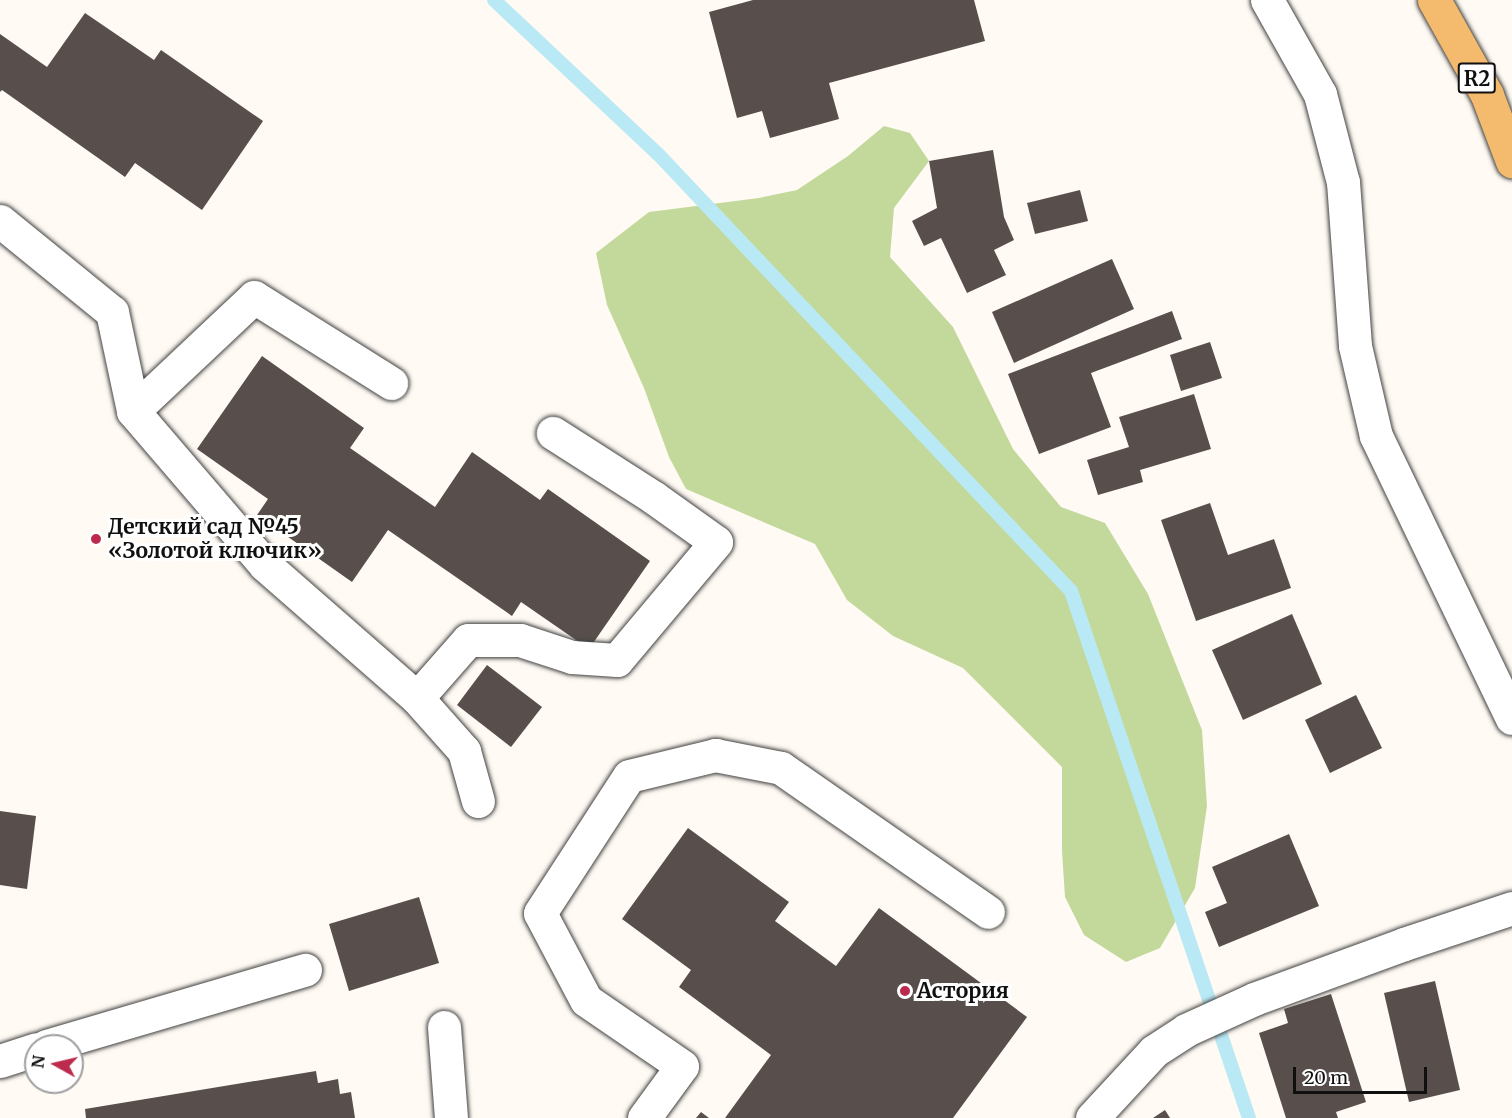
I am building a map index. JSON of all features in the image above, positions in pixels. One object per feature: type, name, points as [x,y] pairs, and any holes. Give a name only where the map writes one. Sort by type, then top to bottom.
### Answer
[{"type":"main road","name":"R2","points":[[1434,0],[1487,95],[1512,161]]},
{"type":"street","points":[[1267,0],[1320,94],[1343,182],[1355,346],[1376,436],[1512,718]]},
{"type":"street","points":[[0,221],[112,312],[133,411],[265,565],[417,698],[464,751],[478,801]]},
{"type":"street","points":[[133,411],[254,297],[392,383]]},
{"type":"street","points":[[417,698],[468,640],[520,640],[572,657],[617,660],[716,542],[653,497],[552,433]]},
{"type":"street","points":[[644,1118],[682,1066],[586,1000],[540,913],[629,776],[715,755],[781,768],[988,912]]},
{"type":"street","points":[[1092,1118],[1154,1051],[1186,1030],[1254,999],[1404,944],[1511,916]]},
{"type":"street","points":[[84,1035],[305,970]]},
{"type":"street","points":[[444,1027],[452,1118]]},
{"type":"street","points":[[0,1061],[24,1053]]},
{"type":"green space","points":[[884,126],[910,133],[929,161],[894,208],[890,257],[953,327],[1013,449],[1061,507],[1105,523],[1148,594],[1202,730],[1207,806],[1195,888],[1160,948],[1126,962],[1084,935],[1065,897],[1062,851],[1062,767],[963,668],[893,636],[847,600],[815,544],[686,489],[669,457],[644,388],[607,305],[596,253],[649,212],[759,198],[797,190],[848,156]]},
{"type":"building","points":[[753,0],[974,0],[985,41],[829,83],[839,119],[770,138],[762,111],[737,118],[709,12]]},
{"type":"building","points":[[85,13],[154,60],[161,50],[263,121],[202,210],[135,163],[125,177],[2,90],[0,92],[0,34],[47,67]]},
{"type":"building","points":[[993,150],[1004,217],[1014,240],[994,250],[1006,275],[967,293],[941,238],[924,246],[912,221],[937,208],[929,161]]},
{"type":"building","points":[[1080,190],[1088,221],[1035,234],[1027,203]]},
{"type":"building","points":[[1112,259],[1134,309],[1014,363],[992,312]]},
{"type":"building","points":[[1172,311],[1182,339],[1091,373],[1111,427],[1039,454],[1008,374]]},
{"type":"building","points":[[1210,342],[1222,378],[1181,391],[1170,355]]},
{"type":"building","points":[[262,356],[364,428],[350,448],[435,507],[472,452],[540,500],[548,489],[650,561],[589,649],[521,602],[512,616],[388,530],[352,582],[257,515],[268,499],[197,449]]},
{"type":"building","points":[[1194,394],[1211,449],[1140,470],[1143,482],[1098,495],[1087,460],[1129,447],[1119,417]]},
{"type":"building","points":[[1210,503],[1228,555],[1274,539],[1291,588],[1196,621],[1161,520]]},
{"type":"building","points":[[1292,614],[1322,684],[1243,720],[1212,650]]},
{"type":"building","points":[[487,665],[542,707],[511,747],[457,705]]},
{"type":"building","points":[[1356,695],[1382,748],[1330,773],[1305,720]]},
{"type":"building","points":[[0,811],[36,816],[27,889],[0,885]]},
{"type":"building","points":[[688,828],[789,902],[775,921],[836,966],[879,908],[1027,1017],[953,1118],[725,1118],[771,1055],[679,987],[691,970],[622,919]]},
{"type":"building","points":[[1289,834],[1319,906],[1219,947],[1205,912],[1227,903],[1212,867]]},
{"type":"building","points":[[419,897],[439,963],[349,991],[329,924]]},
{"type":"building","points":[[1435,981],[1460,1090],[1409,1102],[1384,993]]},
{"type":"building","points":[[1331,994],[1366,1102],[1336,1112],[1338,1118],[1286,1118],[1259,1033],[1288,1023],[1284,1009]]},
{"type":"building","points":[[316,1071],[318,1083],[338,1079],[340,1094],[351,1092],[355,1118],[86,1118],[85,1109]]},
{"type":"building","points":[[1165,1110],[1170,1118],[1153,1118]]},
{"type":"building","points":[[701,1112],[709,1118],[696,1118]]},
{"type":"waterway","points":[[494,0],[658,154],[1071,591],[1249,1118]]},
{"type":"place","name":"Детский сад №45 «Золотой ключик»","points":[[96,539]]},
{"type":"place","name":"Астория","points":[[905,991]]}]
